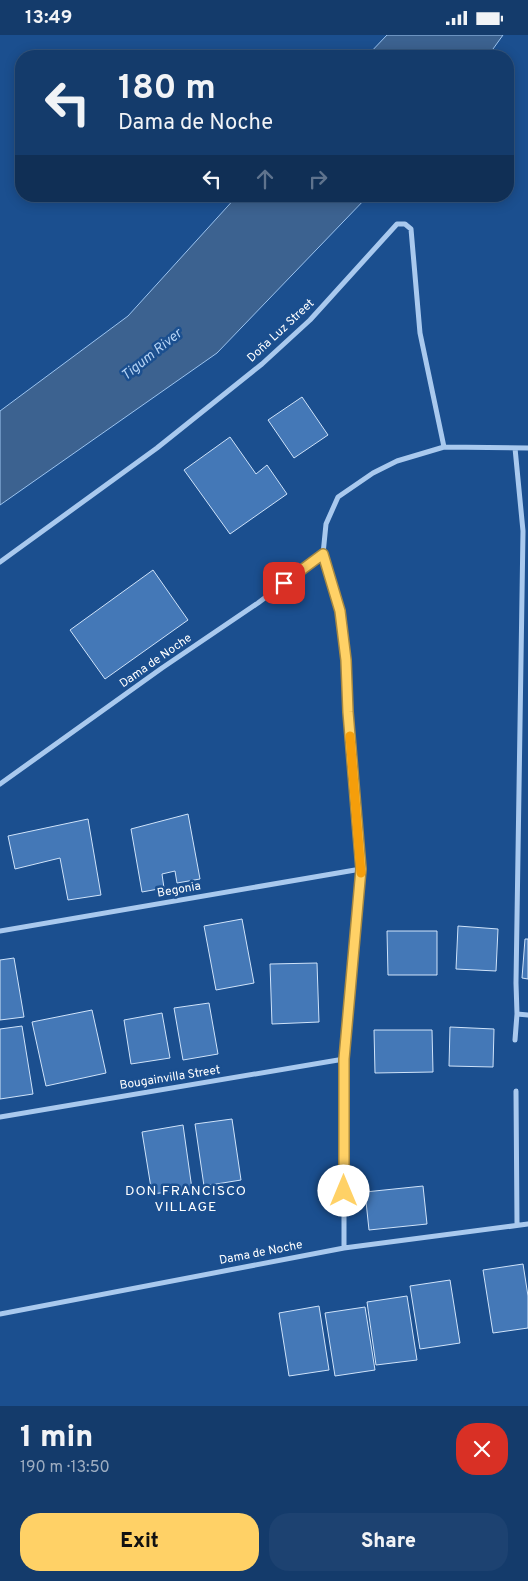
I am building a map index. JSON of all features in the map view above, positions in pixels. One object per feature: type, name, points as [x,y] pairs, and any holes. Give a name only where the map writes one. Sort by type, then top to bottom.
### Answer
[{"type":"street","name":"Doña Luz Street","points":[[0,562],[158,448],[262,364],[310,320],[397,224],[405,224],[411,229],[420,333],[444,447]]},
{"type":"street","points":[[344,1248],[344,1059],[361,869],[345,651],[340,611],[323,554],[326,523],[338,497],[373,473],[397,461],[444,447],[528,448]]},
{"type":"street","points":[[515,448],[523,531],[516,963],[517,1014],[515,1040]]},
{"type":"street","name":"Dama de Noche","points":[[0,784],[162,668],[258,603],[323,554]]},
{"type":"street","name":"Begonia","points":[[0,931],[361,869]]},
{"type":"street","points":[[517,1014],[528,1015]]},
{"type":"street","name":"Bougainvilla Street","points":[[0,1117],[344,1059]]},
{"type":"street","points":[[516,1091],[517,1224]]},
{"type":"street","name":"Dama de Noche","points":[[0,1314],[344,1248],[528,1224]]},
{"type":"water","points":[[387,35],[503,35],[492,50],[373,50]]},
{"type":"water","name":"Tigum River","points":[[232,202],[362,202],[217,353],[0,505],[0,411],[128,316]]},
{"type":"building","points":[[302,397],[328,435],[294,458],[268,420]]},
{"type":"building","points":[[230,437],[256,474],[267,465],[287,494],[230,534],[184,470]]},
{"type":"building","points":[[153,570],[188,620],[105,679],[70,630]]},
{"type":"building","points":[[188,814],[200,879],[177,883],[175,871],[162,874],[164,888],[142,892],[131,829]]},
{"type":"building","points":[[88,819],[101,895],[68,900],[60,858],[15,869],[8,836]]},
{"type":"building","points":[[242,919],[254,983],[216,990],[204,926]]},
{"type":"building","points":[[458,926],[498,929],[496,971],[456,969]]},
{"type":"building","points":[[387,931],[437,931],[437,975],[388,975]]},
{"type":"building","points":[[525,939],[528,939],[528,979],[522,978]]},
{"type":"building","points":[[14,958],[24,1017],[0,1020],[0,960]]},
{"type":"building","points":[[317,963],[319,1022],[272,1024],[270,964]]},
{"type":"building","points":[[209,1003],[218,1054],[183,1060],[174,1008]]},
{"type":"building","points":[[92,1010],[106,1073],[46,1086],[32,1022]]},
{"type":"building","points":[[162,1013],[170,1058],[131,1064],[124,1020]]},
{"type":"building","points":[[22,1026],[33,1094],[0,1099],[0,1029]]},
{"type":"building","points":[[450,1027],[494,1029],[493,1067],[449,1066]]},
{"type":"building","points":[[374,1030],[432,1030],[433,1072],[375,1073]]},
{"type":"building","points":[[232,1119],[241,1180],[204,1186],[195,1124]]},
{"type":"building","points":[[183,1125],[192,1189],[152,1194],[142,1132]]},
{"type":"building","points":[[423,1186],[427,1224],[369,1230],[365,1192]]},
{"type":"building","points":[[523,1264],[528,1296],[528,1328],[493,1333],[483,1270]]},
{"type":"building","points":[[450,1280],[460,1343],[420,1349],[410,1286]]},
{"type":"building","points":[[407,1296],[417,1360],[376,1365],[367,1302]]},
{"type":"building","points":[[319,1306],[329,1370],[289,1376],[279,1313]]},
{"type":"building","points":[[365,1307],[375,1370],[335,1376],[325,1313]]},
{"type":"slow traffic","points":[[350,736],[361,873]]},
{"type":"district","name":"DON FRANCISCO VILLAGE","points":[[186,1199]]},
{"type":"route","points":[[284,583],[323,554],[340,611],[346,660],[348,712],[361,869],[344,1059],[344,1191]]}]
